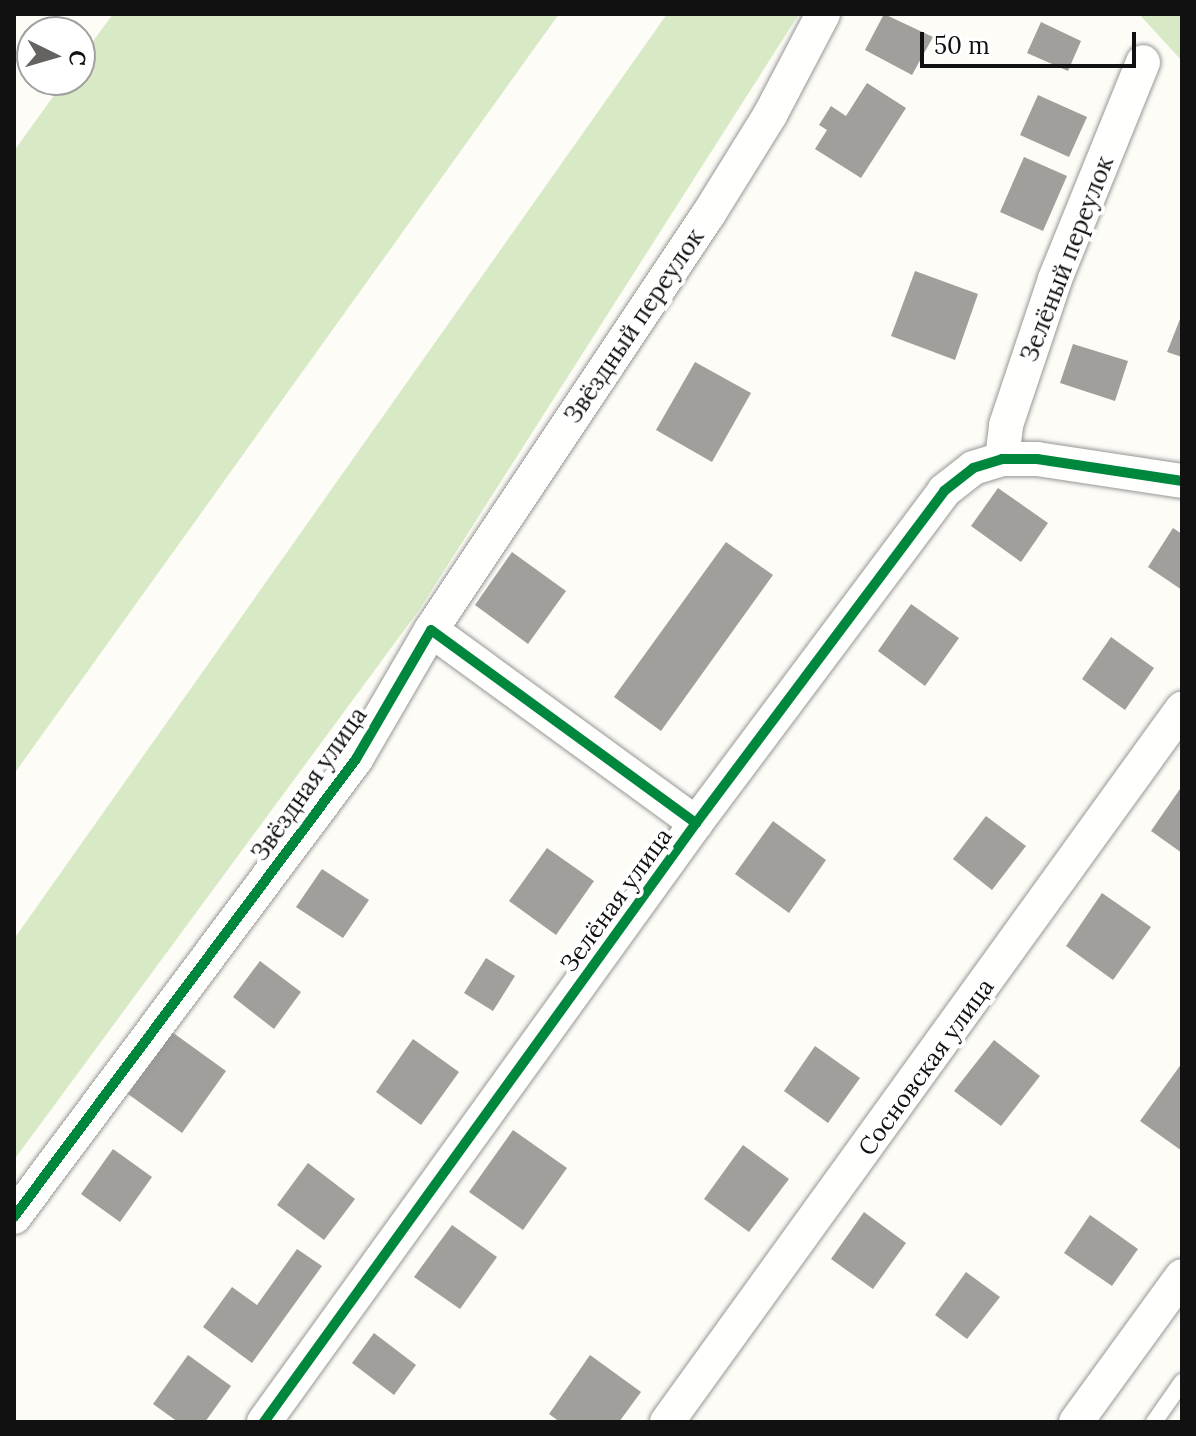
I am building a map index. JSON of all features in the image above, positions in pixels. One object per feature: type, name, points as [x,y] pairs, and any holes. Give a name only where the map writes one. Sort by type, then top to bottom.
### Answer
[{"type":"street","name":"Звёздный переулок","points":[[431,630],[708,215],[770,115],[823,14]]},
{"type":"street","name":"Зелёный переулок","points":[[1002,459],[1006,425],[1055,279],[1143,62]]},
{"type":"street","name":"Зелёная улица","points":[[264,1422],[696,823],[944,491],[973,468],[1002,459],[1037,459],[1182,481]]},
{"type":"street","points":[[431,630],[696,823]]},
{"type":"street","name":"Звёздная улица","points":[[14,1217],[356,759],[431,630]]},
{"type":"street","name":"Сосновская улица","points":[[667,1422],[1182,709]]},
{"type":"street","points":[[1076,1422],[1182,1276]]},
{"type":"lane","points":[[1154,1422],[1182,1382]]},
{"type":"green space","points":[[113,14],[559,14],[14,774],[14,151],[54,96],[96,96],[96,37]]},
{"type":"green space","points":[[667,14],[799,14],[419,610],[14,1160],[14,939]]},
{"type":"green space","points":[[1139,14],[1182,14],[1182,61]]},
{"type":"building","points":[[884,14],[933,37],[912,75],[865,50]]},
{"type":"building","points":[[1041,22],[1081,41],[1068,71],[1027,53]]},
{"type":"building","points":[[867,83],[906,108],[861,178],[815,149],[827,130],[819,125],[831,106],[846,116]]},
{"type":"building","points":[[1038,95],[1087,117],[1069,157],[1020,135]]},
{"type":"building","points":[[1024,157],[1067,176],[1043,231],[1000,212]]},
{"type":"building","points":[[915,271],[978,294],[955,360],[891,336]]},
{"type":"building","points":[[1182,314],[1182,357],[1167,352]]},
{"type":"building","points":[[1073,344],[1128,361],[1115,401],[1060,383]]},
{"type":"building","points":[[695,362],[751,393],[712,462],[656,430]]},
{"type":"building","points":[[998,488],[1048,523],[1021,562],[971,526]]},
{"type":"building","points":[[1173,528],[1182,534],[1182,590],[1148,567]]},
{"type":"building","points":[[726,542],[773,575],[661,731],[614,697]]},
{"type":"building","points":[[512,552],[566,591],[528,644],[475,605]]},
{"type":"building","points":[[911,604],[959,638],[925,686],[878,651]]},
{"type":"building","points":[[1111,637],[1154,668],[1125,710],[1082,679]]},
{"type":"building","points":[[1182,786],[1182,853],[1151,831]]},
{"type":"building","points":[[986,816],[1026,846],[992,890],[953,859]]},
{"type":"building","points":[[773,821],[826,860],[789,913],[735,874]]},
{"type":"building","points":[[547,848],[594,881],[556,935],[509,901]]},
{"type":"building","points":[[322,869],[369,900],[343,938],[296,907]]},
{"type":"building","points":[[1102,893],[1151,927],[1113,980],[1066,946]]},
{"type":"building","points":[[486,958],[515,976],[493,1011],[464,993]]},
{"type":"building","points":[[260,961],[301,992],[274,1029],[233,997]]},
{"type":"building","points":[[172,1032],[226,1071],[182,1133],[128,1094]]},
{"type":"building","points":[[413,1039],[459,1072],[421,1125],[376,1092]]},
{"type":"building","points":[[994,1040],[1040,1076],[1001,1126],[954,1091]]},
{"type":"building","points":[[815,1046],[860,1078],[828,1123],[784,1091]]},
{"type":"building","points":[[1182,1063],[1182,1151],[1140,1121]]},
{"type":"building","points":[[513,1130],[567,1168],[523,1230],[469,1192]]},
{"type":"building","points":[[743,1145],[789,1179],[749,1232],[704,1199]]},
{"type":"building","points":[[113,1149],[152,1177],[120,1222],[81,1194]]},
{"type":"building","points":[[308,1163],[355,1199],[324,1240],[277,1205]]},
{"type":"building","points":[[864,1212],[906,1243],[873,1289],[831,1259]]},
{"type":"building","points":[[1090,1215],[1138,1249],[1112,1286],[1064,1253]]},
{"type":"building","points":[[452,1225],[497,1257],[460,1309],[414,1277]]},
{"type":"building","points":[[297,1249],[322,1266],[252,1363],[203,1327],[232,1287],[257,1305]]},
{"type":"building","points":[[966,1272],[1000,1297],[967,1339],[935,1315]]},
{"type":"building","points":[[374,1333],[416,1365],[394,1395],[352,1363]]},
{"type":"building","points":[[188,1355],[231,1386],[205,1422],[178,1422],[153,1404]]},
{"type":"building","points":[[590,1355],[641,1392],[619,1422],[560,1422],[549,1414]]},
{"type":"cycle path","points":[[264,1422],[696,823],[944,491],[973,468],[1002,459],[1037,459],[1182,481]]},
{"type":"cycle path","points":[[14,1217],[356,759],[431,630],[696,823]]}]
